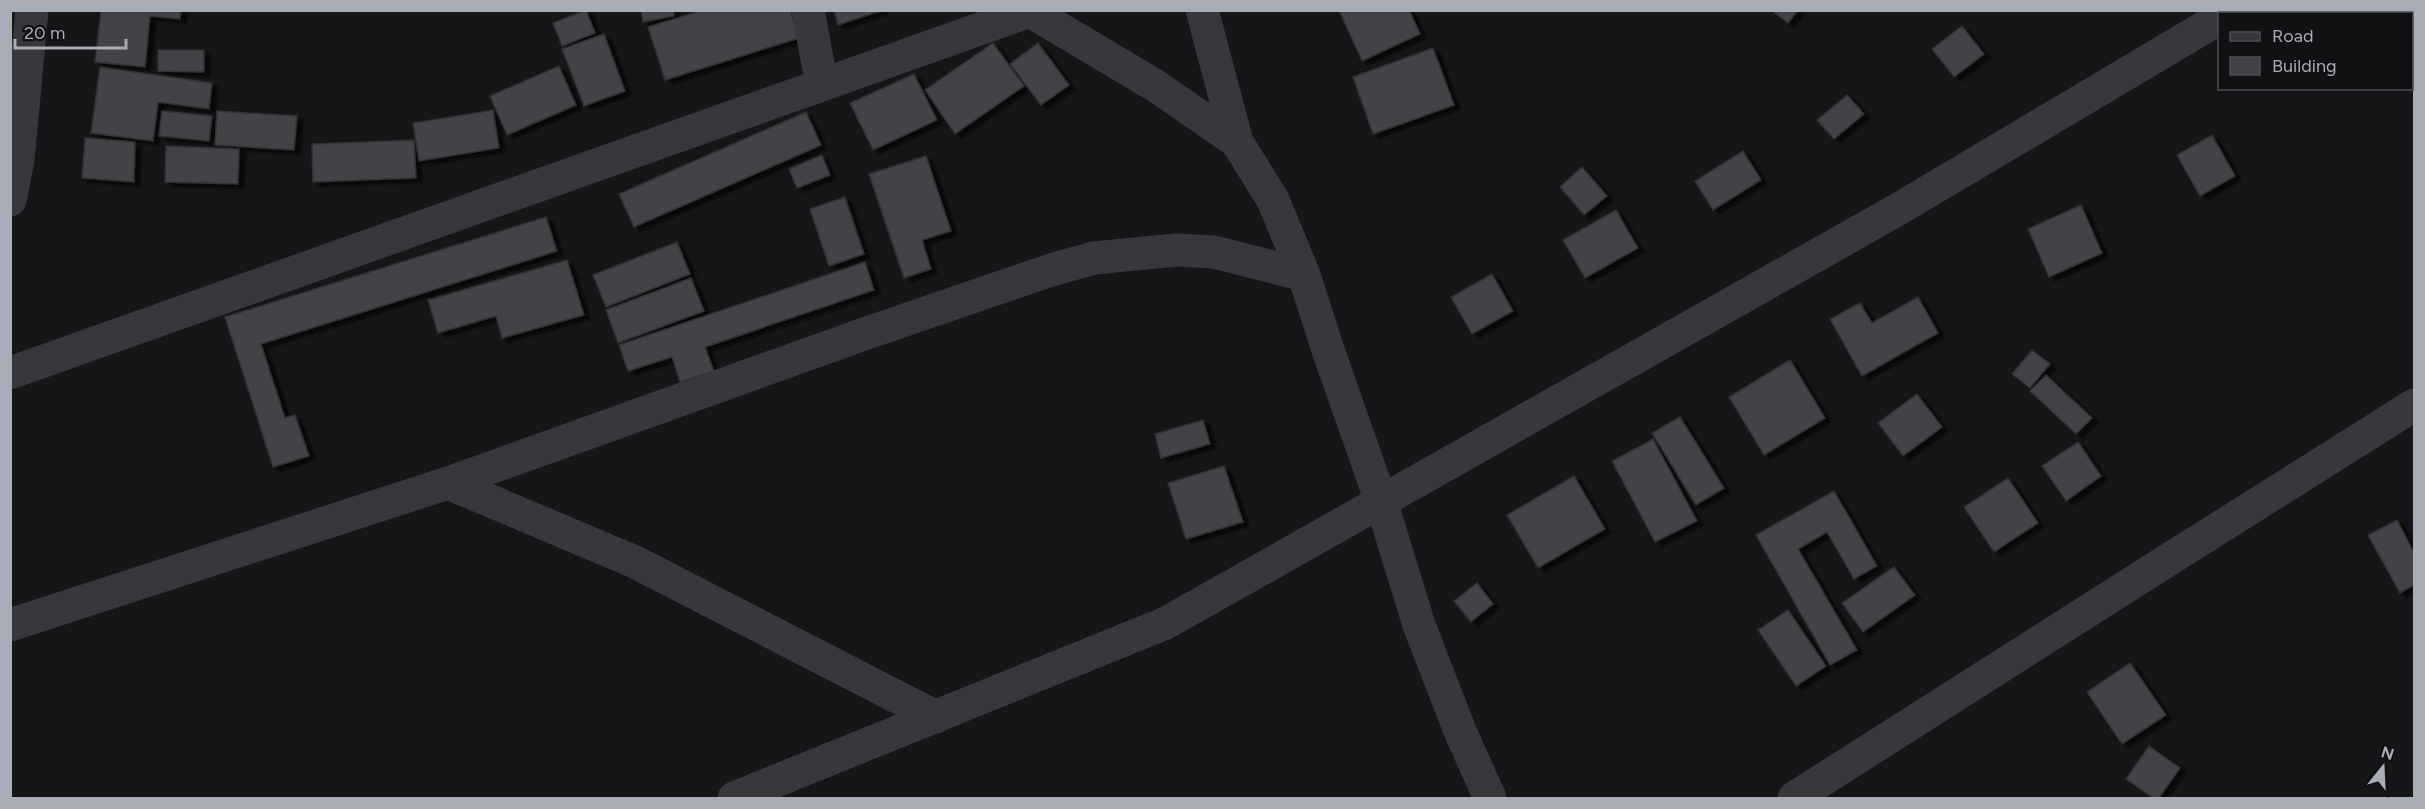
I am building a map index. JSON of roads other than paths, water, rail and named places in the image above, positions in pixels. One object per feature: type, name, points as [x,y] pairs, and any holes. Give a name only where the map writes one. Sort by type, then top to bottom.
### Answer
[{"type":"street","points":[[10,200],[32,10]]},
{"type":"street","points":[[808,10],[822,85]]},
{"type":"street","points":[[1202,10],[1237,142],[1273,200],[1304,275],[1381,501],[1419,625],[1460,731],[1490,798]]},
{"type":"street","points":[[10,373],[1032,11],[1156,86],[1237,142]]},
{"type":"street","points":[[734,798],[1166,623],[1891,213],[2218,19]]},
{"type":"street","points":[[10,625],[448,483],[867,333],[1051,270],[1094,258],[1176,250],[1214,252],[1304,275]]},
{"type":"street","points":[[1794,798],[2415,405]]},
{"type":"street","points":[[448,483],[635,562],[936,717]]}]
